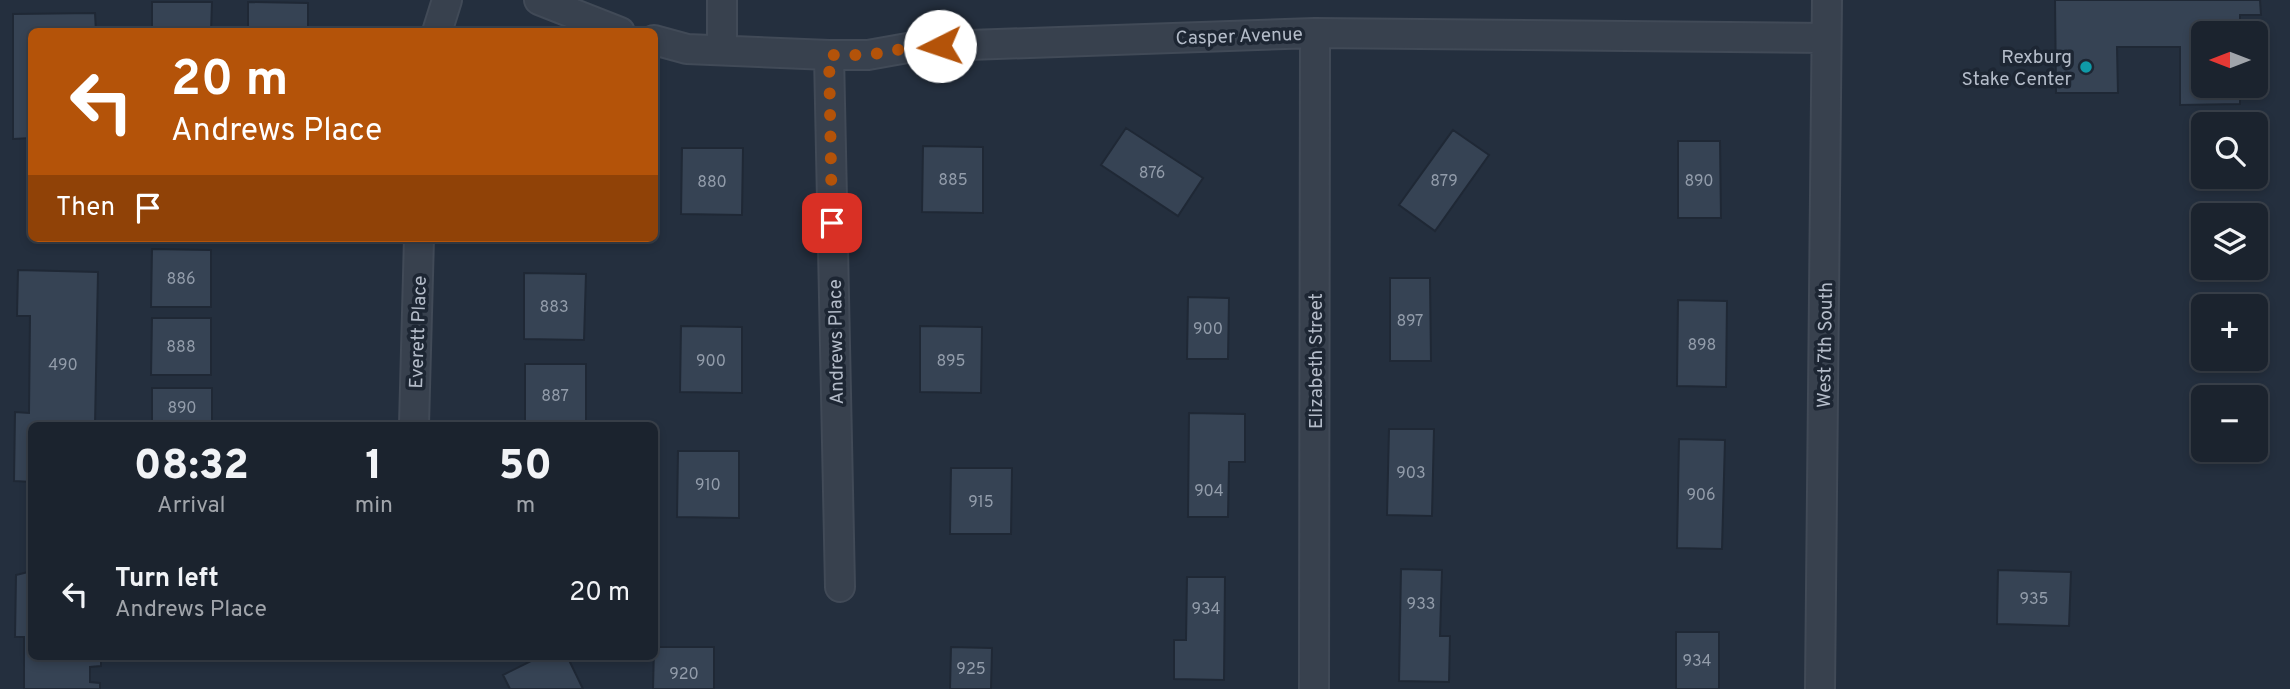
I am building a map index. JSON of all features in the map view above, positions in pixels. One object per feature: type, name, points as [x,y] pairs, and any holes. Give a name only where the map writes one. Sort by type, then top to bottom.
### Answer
[{"type":"street","points":[[438,28],[447,0]]},
{"type":"street","points":[[539,0],[610,28]]},
{"type":"street","points":[[722,0],[722,50]]},
{"type":"street","name":"West 7th South","points":[[1820,689],[1827,0]]},
{"type":"street","name":"Casper Avenue","points":[[658,41],[687,49],[868,55],[913,47],[1315,33],[1826,38]]},
{"type":"street","name":"Elizabeth Street","points":[[1314,689],[1315,33]]},
{"type":"street","name":"Andrews Place","points":[[829,55],[840,587]]},
{"type":"street","name":"Everett Place","points":[[414,422],[419,242]]},
{"type":"building","name":"Rexburg Stake Center","points":[[2055,0],[2260,0],[2261,15],[2240,15],[2240,21],[2191,21],[2191,98],[2240,98],[2240,104],[2180,105],[2180,47],[2117,47],[2118,93],[2056,93]]},
{"type":"building","points":[[152,2],[212,2],[211,28],[152,28]]},
{"type":"building","points":[[248,2],[308,3],[308,28],[248,28]]},
{"type":"building","points":[[95,13],[96,28],[28,28],[28,138],[13,139],[13,14]]},
{"type":"building","points":[[1126,128],[1203,178],[1178,216],[1101,165]]},
{"type":"building","points":[[1453,130],[1489,155],[1435,231],[1399,205]]},
{"type":"building","points":[[1678,141],[1720,141],[1721,218],[1678,218]]},
{"type":"building","points":[[923,146],[983,147],[983,213],[922,212]]},
{"type":"building","points":[[682,148],[743,148],[742,215],[681,214]]},
{"type":"building","points":[[152,249],[211,250],[211,307],[151,307]]},
{"type":"building","points":[[18,270],[98,272],[95,422],[28,422],[28,482],[14,481],[15,412],[29,413],[30,316],[17,316]]},
{"type":"building","points":[[524,273],[586,274],[584,340],[524,339]]},
{"type":"building","points":[[1390,278],[1430,278],[1431,361],[1390,361]]},
{"type":"building","points":[[1188,297],[1229,298],[1228,359],[1187,359]]},
{"type":"building","points":[[1678,300],[1727,301],[1726,387],[1677,386]]},
{"type":"building","points":[[152,318],[211,318],[211,375],[151,375]]},
{"type":"building","points":[[681,326],[742,327],[742,393],[680,392]]},
{"type":"building","points":[[920,326],[982,327],[981,393],[920,392]]},
{"type":"building","points":[[525,364],[586,364],[586,422],[525,422]]},
{"type":"building","points":[[152,388],[212,388],[212,422],[152,422]]},
{"type":"building","points":[[1189,413],[1245,414],[1245,462],[1229,462],[1228,517],[1188,517]]},
{"type":"building","points":[[1389,429],[1434,429],[1432,516],[1387,515]]},
{"type":"building","points":[[1679,439],[1725,440],[1722,549],[1677,548]]},
{"type":"building","points":[[678,451],[739,451],[739,518],[677,517]]},
{"type":"building","points":[[951,468],[1012,468],[1011,534],[950,534]]},
{"type":"building","points":[[1401,569],[1442,570],[1440,636],[1450,636],[1449,682],[1399,681]]},
{"type":"building","points":[[1998,570],[2071,572],[2069,626],[1997,624]]},
{"type":"building","points":[[28,572],[28,660],[101,660],[101,666],[90,667],[90,682],[100,683],[100,689],[24,689],[24,637],[15,637],[16,575]]},
{"type":"building","points":[[1187,577],[1225,577],[1224,680],[1174,679],[1174,640],[1186,640]]},
{"type":"building","points":[[1676,632],[1719,632],[1719,689],[1676,689]]},
{"type":"building","points":[[658,647],[714,647],[714,689],[653,689],[654,660],[658,660]]},
{"type":"building","points":[[951,647],[992,648],[991,689],[950,689]]},
{"type":"building","points":[[533,660],[569,660],[583,689],[510,689],[503,675]]},
{"type":"place","name":"Rexburg Stake Center","points":[[2086,67]]},
{"type":"route","points":[[832,223],[829,55],[868,55],[913,47],[940,46]]}]
